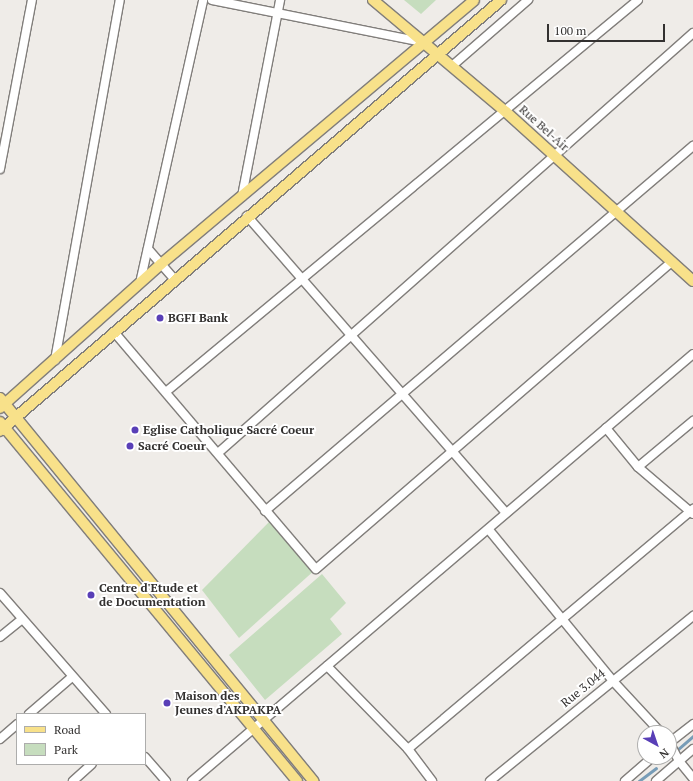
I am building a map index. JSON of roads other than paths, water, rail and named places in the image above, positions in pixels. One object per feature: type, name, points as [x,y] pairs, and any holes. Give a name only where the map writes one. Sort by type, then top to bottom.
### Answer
[{"type":"main road","name":"Rue Bel-Air","points":[[373,0],[506,112],[618,210],[693,281]]},
{"type":"main road","points":[[314,781],[2,403],[55,360],[161,264],[474,0]]},
{"type":"main road","points":[[298,781],[1,427],[15,419],[247,216],[501,0]]},
{"type":"street","points":[[0,169],[8,120],[32,0]]},
{"type":"street","points":[[55,360],[120,0]]},
{"type":"street","points":[[140,283],[203,0]]},
{"type":"street","points":[[212,0],[423,42]]},
{"type":"street","points":[[242,196],[280,0]]},
{"type":"street","points":[[452,66],[528,0]]},
{"type":"street","points":[[167,391],[506,112],[638,0]]},
{"type":"street","points":[[218,453],[693,33]]},
{"type":"street","points":[[0,125],[8,120]]},
{"type":"street","points":[[265,512],[618,210],[692,149]]},
{"type":"street","points":[[247,216],[506,513]]},
{"type":"street","points":[[148,249],[175,280]]},
{"type":"street","points":[[114,332],[167,391],[265,512],[316,568],[672,262]]},
{"type":"street","points":[[192,781],[489,530],[506,513],[693,354]]},
{"type":"street","points":[[638,467],[693,421]]},
{"type":"street","points":[[408,749],[561,618],[692,511],[638,467],[606,428]]},
{"type":"street","points":[[489,530],[612,680],[654,725]]},
{"type":"street","points":[[0,593],[105,713]]},
{"type":"street","name":"Rue 3.044","points":[[490,781],[612,680],[693,616]]},
{"type":"street","points":[[0,638],[22,619]]},
{"type":"street","points":[[327,666],[408,749],[432,781]]},
{"type":"street","points":[[30,713],[72,677]]},
{"type":"street","points":[[677,737],[693,724]]},
{"type":"street","points":[[0,739],[16,725]]},
{"type":"street","points":[[656,781],[693,749]]},
{"type":"street","points":[[677,757],[693,778]]},
{"type":"street","points":[[146,758],[166,781]]},
{"type":"street","points":[[73,781],[91,765]]},
{"type":"street","points":[[624,781],[643,765]]},
{"type":"waterway","points":[[677,750],[693,736]]},
{"type":"waterway","points":[[639,781],[656,768]]},
{"type":"place","name":"BGFI Bank","points":[[160,318]]},
{"type":"place","name":"Eglise Catholique Sacré Coeur","points":[[135,430]]},
{"type":"place","name":"Sacré Coeur","points":[[130,446]]},
{"type":"place","name":"Centre d'Etude et de Documentation","points":[[91,595]]},
{"type":"place","name":"Maison des Jeunes d'AKPAKPA","points":[[167,703]]}]
